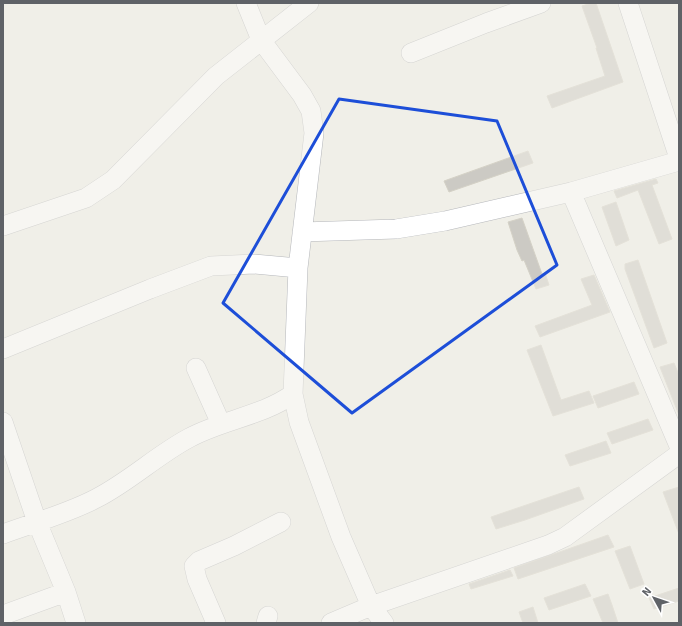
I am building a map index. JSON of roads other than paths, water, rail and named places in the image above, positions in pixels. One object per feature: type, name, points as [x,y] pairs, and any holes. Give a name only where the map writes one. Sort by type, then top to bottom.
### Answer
[{"type":"street","points":[[246,3],[261,40],[302,95],[311,111],[314,133],[298,268],[293,394],[299,422],[338,530],[371,606],[384,623]]},
{"type":"street","points":[[411,53],[486,22],[541,3]]},
{"type":"street","points":[[302,232],[396,229],[445,221],[570,192],[679,160],[674,120],[628,3]]},
{"type":"street","points":[[3,226],[86,198],[113,180],[216,76],[303,5]]},
{"type":"street","points":[[570,192],[679,446]]},
{"type":"street","points":[[3,350],[150,289],[211,266],[254,264],[298,268]]},
{"type":"street","points":[[196,368],[221,424]]},
{"type":"street","points":[[3,534],[96,499],[128,480],[188,438],[268,407],[293,394]]},
{"type":"street","points":[[4,428],[37,522],[66,592],[76,623]]},
{"type":"street","points":[[331,623],[371,606],[548,545],[565,537],[679,454]]},
{"type":"street","points":[[216,623],[197,579],[194,566],[199,561],[234,546],[281,522]]},
{"type":"street","points":[[3,615],[66,592]]}]
